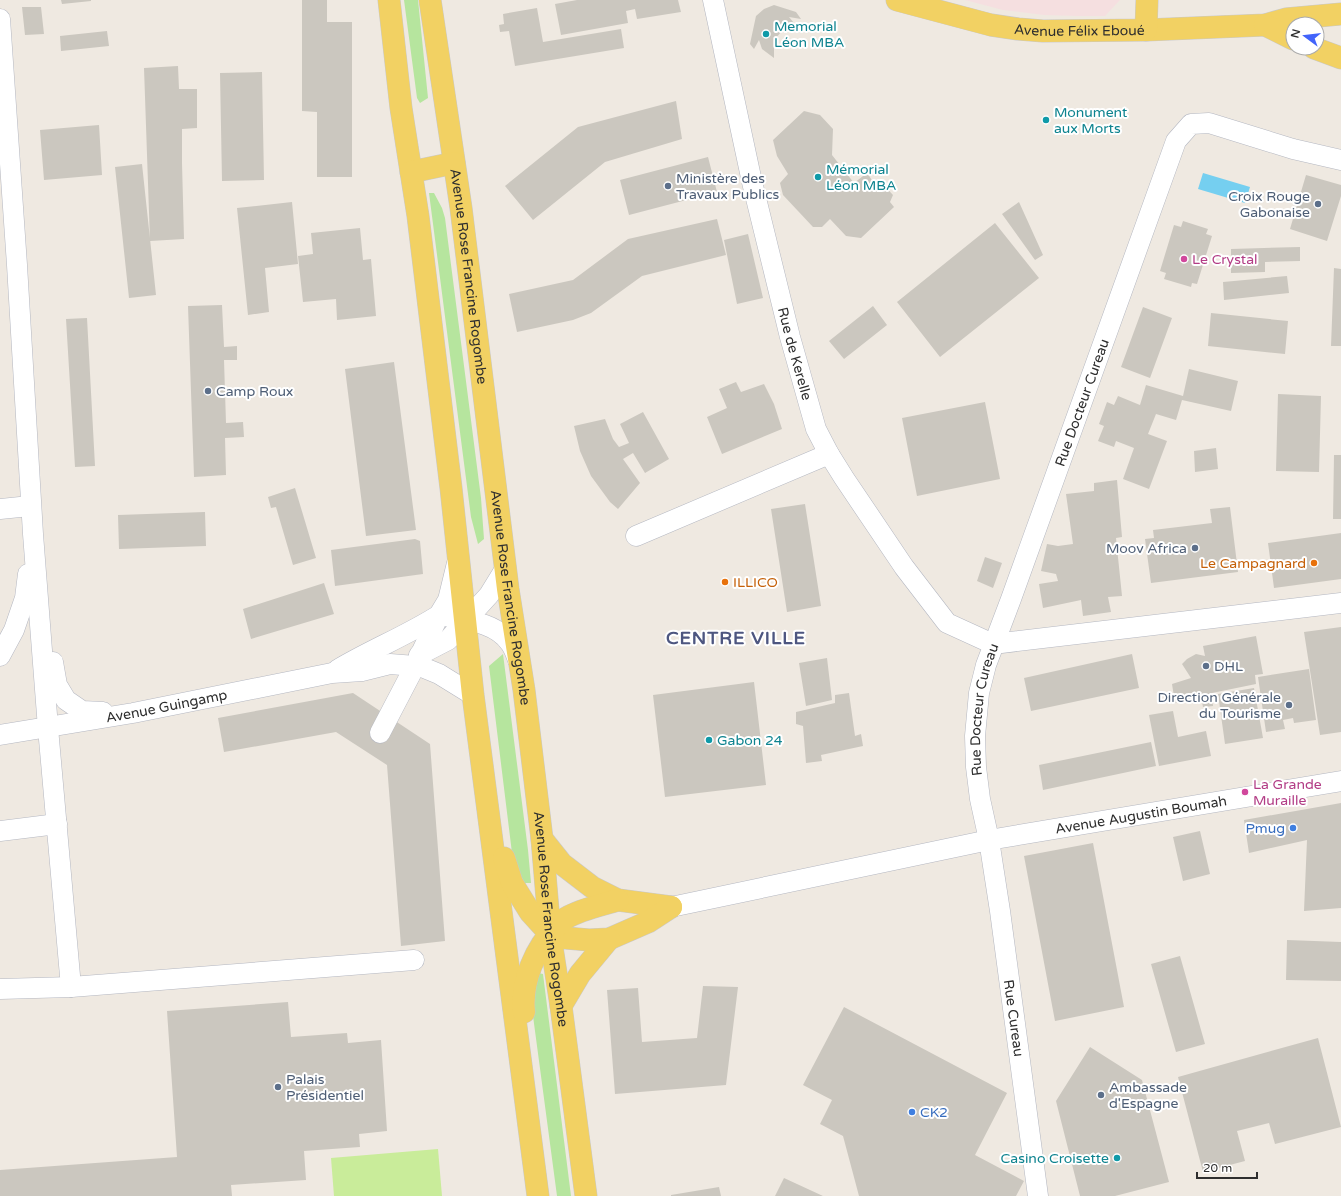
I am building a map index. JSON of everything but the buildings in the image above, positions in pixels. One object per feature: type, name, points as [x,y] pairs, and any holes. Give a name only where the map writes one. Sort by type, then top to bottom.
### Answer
[{"type":"main road","points":[[389,0],[401,108],[411,172],[459,556],[479,741],[538,1196]]},
{"type":"main road","name":"Avenue Rose Francine Rogombe","points":[[430,0],[462,216],[505,569],[520,664],[542,839],[550,934],[586,1196]]},
{"type":"main road","name":"Avenue Félix Eboué","points":[[897,0],[991,25],[1043,31],[1146,30],[1265,26]]},
{"type":"main road","points":[[1146,30],[1147,0]]},
{"type":"main road","points":[[1265,26],[1286,19],[1341,14]]},
{"type":"main road","points":[[1265,26],[1285,36]]},
{"type":"main road","points":[[1325,52],[1341,58]]},
{"type":"main road","points":[[411,172],[454,163]]},
{"type":"main road","points":[[479,741],[487,751],[504,859],[512,883],[530,912],[550,934],[566,938],[589,940],[609,939],[648,922],[671,907]]},
{"type":"main road","points":[[542,839],[562,864],[592,887],[618,900],[671,907]]},
{"type":"main road","points":[[545,1196],[528,1067],[523,999],[529,971],[536,953],[550,934],[566,918],[590,908],[618,900]]},
{"type":"main road","points":[[561,1006],[580,974],[609,939]]},
{"type":"street","name":"Rue de Kerelle","points":[[713,0],[752,182],[790,338],[816,429],[844,478],[904,567],[947,622],[993,644]]},
{"type":"street","points":[[0,19],[17,266],[30,506],[71,987]]},
{"type":"street","name":"Rue Docteur Cureau","points":[[989,840],[980,799],[976,767],[975,736],[978,693],[993,644],[1011,599],[1176,141],[1191,124],[1209,123],[1293,149],[1341,160]]},
{"type":"street","points":[[636,536],[829,454]]},
{"type":"street","points":[[0,509],[30,506]]},
{"type":"street","points":[[0,656],[14,630],[25,598],[33,534]]},
{"type":"street","points":[[33,534],[44,569],[51,649],[57,685],[66,700],[82,711],[133,713]]},
{"type":"street","points":[[380,733],[448,600],[459,556]]},
{"type":"street","points":[[332,673],[362,671],[390,664],[418,660],[448,640],[489,595],[505,569]]},
{"type":"street","points":[[993,644],[1341,603]]},
{"type":"street","points":[[332,673],[357,658],[421,627],[439,615],[484,624],[498,632],[510,643],[520,664]]},
{"type":"street","points":[[418,660],[422,667],[439,674],[474,695]]},
{"type":"street","name":"Avenue Guingamp","points":[[0,735],[133,713],[332,673]]},
{"type":"street","name":"Avenue Augustin Boumah","points":[[671,907],[989,840],[1341,781]]},
{"type":"street","points":[[0,832],[57,824]]},
{"type":"street","name":"Rue Cureau","points":[[989,840],[1000,911],[1038,1196]]},
{"type":"street","points":[[0,989],[71,987],[414,960]]},
{"type":"shaded area","points":[[965,0],[1120,0],[1105,16],[1078,16],[1044,15],[1003,10]]},
{"type":"green space","points":[[404,0],[418,0],[428,98],[420,103],[417,98]]},
{"type":"green space","points":[[429,193],[434,193],[442,208],[445,218],[481,498],[484,539],[478,544],[471,517]]},
{"type":"green space","points":[[503,654],[531,883],[524,883],[512,853],[489,666]]},
{"type":"green space","points":[[538,973],[543,974],[571,1196],[557,1196],[531,1001]]},
{"type":"green space","points":[[438,1149],[442,1196],[334,1196],[331,1158]]},
{"type":"water","points":[[1203,173],[1250,187],[1245,203],[1198,189]]},
{"type":"place","name":"Memorial Léon MBA","points":[[766,34]]},
{"type":"place","name":"Monument aux Morts","points":[[1046,120]]},
{"type":"place","name":"Mémorial Léon MBA","points":[[818,177]]},
{"type":"place","name":"Ministère des Travaux Publics","points":[[668,186]]},
{"type":"place","name":"Croix Rouge Gabonaise","points":[[1318,204]]},
{"type":"place","name":"Le Crystal","points":[[1184,259]]},
{"type":"place","name":"Camp Roux","points":[[208,391]]},
{"type":"place","name":"Moov Africa","points":[[1195,548]]},
{"type":"place","name":"Le Campagnard","points":[[1314,563]]},
{"type":"place","name":"ILLICO","points":[[725,582]]},
{"type":"place","name":"DHL","points":[[1206,666]]},
{"type":"place","name":"Direction Générale du Tourisme","points":[[1289,705]]},
{"type":"place","name":"Gabon 24","points":[[709,740]]},
{"type":"place","name":"La Grande Muraille","points":[[1245,792]]},
{"type":"place","name":"Pmug","points":[[1293,828]]},
{"type":"place","name":"Palais Présidentiel","points":[[278,1087]]},
{"type":"place","name":"Ambassade d'Espagne","points":[[1101,1095]]},
{"type":"place","name":"CK2","points":[[912,1112]]},
{"type":"place","name":"Casino Croisette","points":[[1117,1158]]},
{"type":"district","name":"CENTRE VILLE","points":[[736,638]]}]
